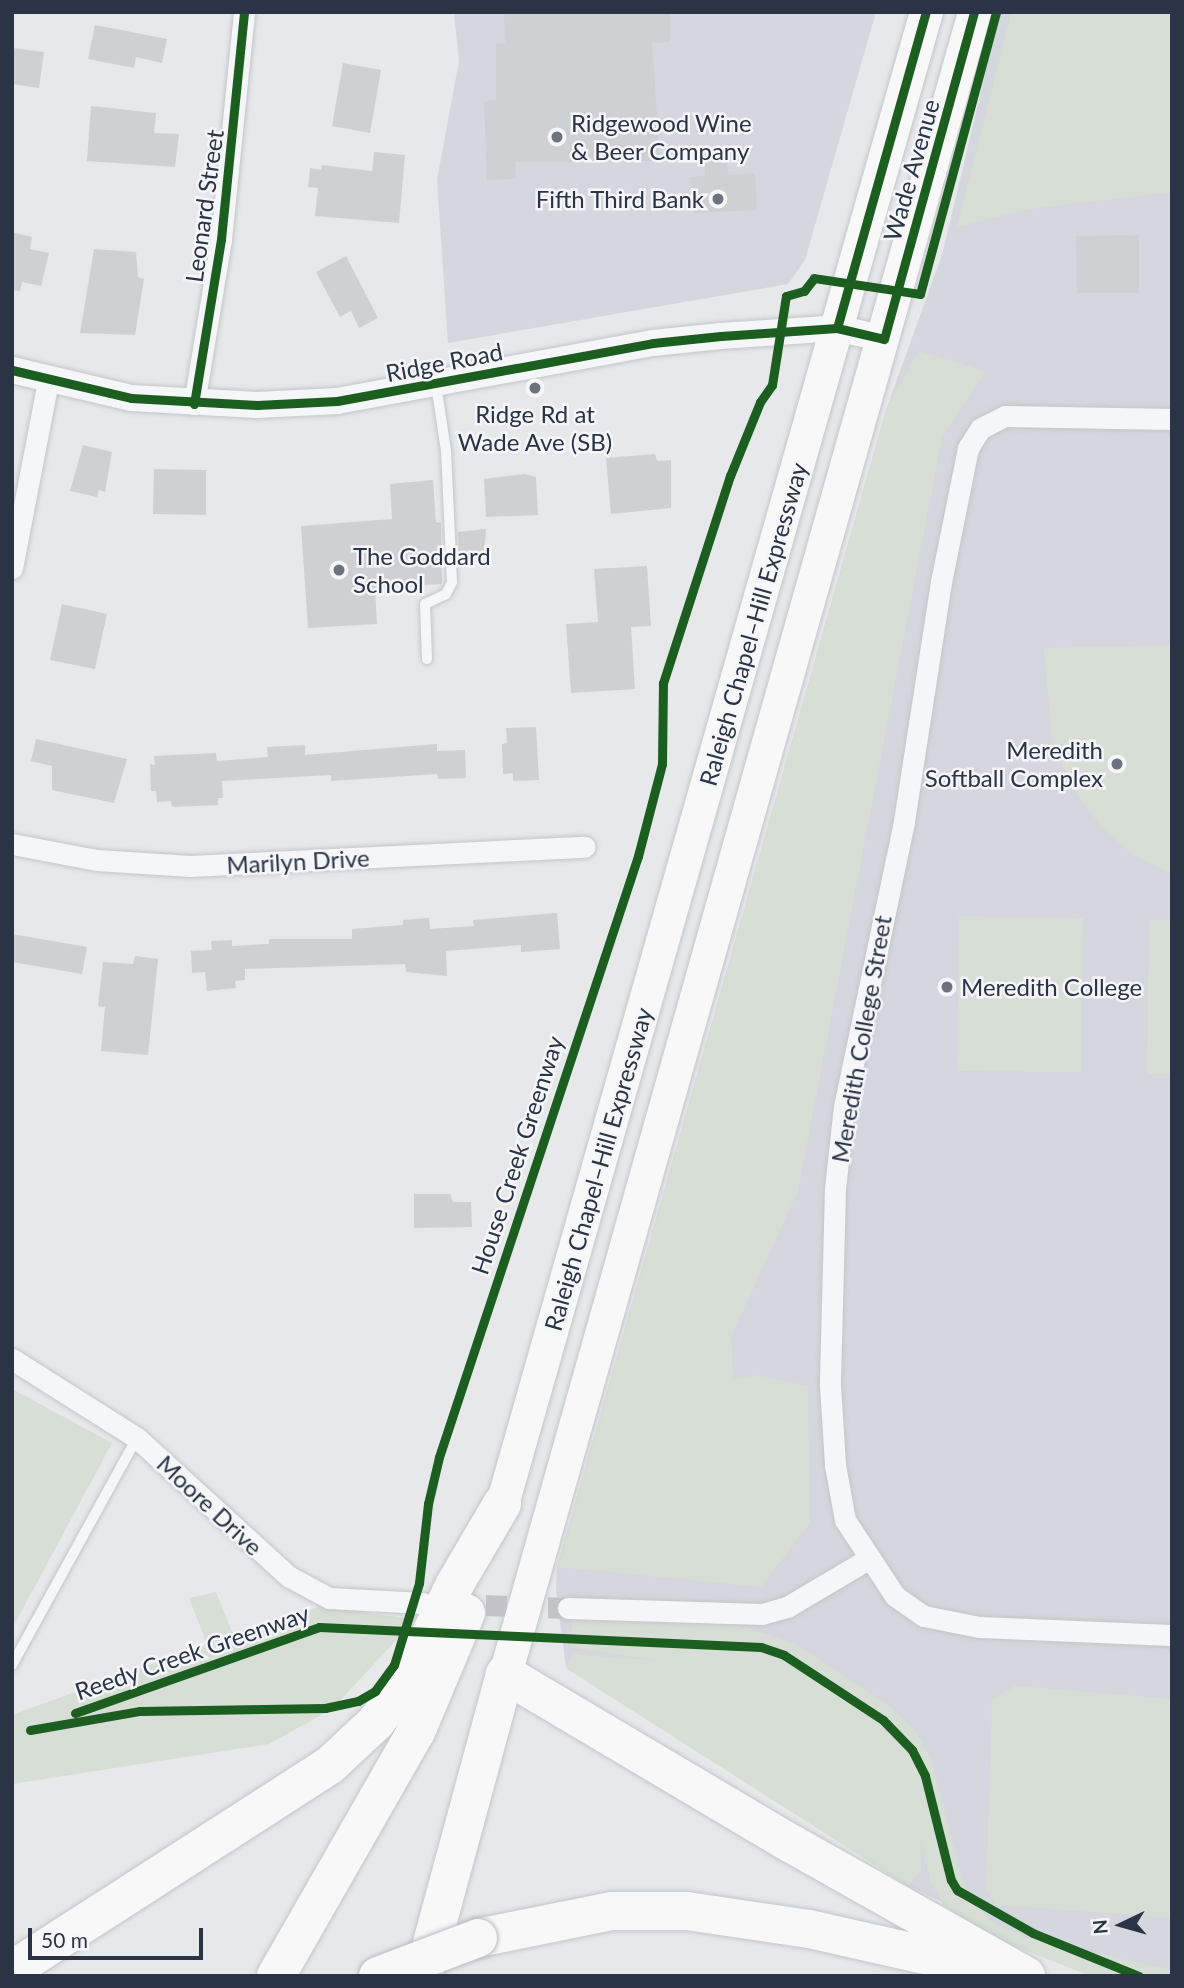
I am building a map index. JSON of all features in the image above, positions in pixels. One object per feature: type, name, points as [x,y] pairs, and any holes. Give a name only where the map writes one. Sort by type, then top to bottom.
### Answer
[{"type":"highway","name":"Raleigh Chapel–Hill Expressway","points":[[280,1967],[416,1732],[445,1672],[492,1544],[502,1504]]},
{"type":"highway","points":[[12,1970],[329,1766],[376,1722],[407,1682],[455,1584],[502,1504]]},
{"type":"highway","name":"Raleigh Chapel–Hill Expressway","points":[[423,1976],[505,1674]]},
{"type":"highway","points":[[505,1674],[1026,1976]]},
{"type":"highway","points":[[378,1976],[478,1938],[612,1911],[687,1911],[809,1928],[1016,1976]]},
{"type":"main road","name":"Wade Avenue","points":[[837,328],[926,12]]},
{"type":"main road","name":"Wade Avenue","points":[[884,339],[974,12]]},
{"type":"main road","name":"Raleigh Chapel–Hill Expressway","points":[[502,1504],[837,328]]},
{"type":"main road","name":"Raleigh Chapel–Hill Expressway","points":[[505,1674],[884,339]]},
{"type":"street","name":"Leonard Street","points":[[194,404],[221,239],[244,12]]},
{"type":"street","name":"Ridge Road","points":[[12,370],[48,381],[131,398],[194,404],[337,401],[653,343],[837,328],[884,339]]},
{"type":"street","points":[[12,568],[48,381]]},
{"type":"street","name":"Meredith College Street","points":[[1172,419],[1005,416],[980,429],[968,447],[941,582],[904,822],[844,1106],[835,1189],[830,1385],[835,1465],[845,1520],[895,1595],[924,1616],[979,1627],[1172,1634]]},
{"type":"street","name":"Marilyn Drive","points":[[12,844],[97,860],[190,866],[585,847]]},
{"type":"street","name":"Moore Drive","points":[[12,1359],[137,1438],[288,1576],[329,1598],[424,1603]]},
{"type":"street","points":[[568,1608],[762,1614],[787,1607],[870,1558]]},
{"type":"lane","points":[[427,659],[425,604],[446,594],[452,582],[446,452],[436,384]]},
{"type":"lane","points":[[12,1665],[137,1438]]},
{"type":"shaded area","points":[[454,12],[876,12],[805,260],[788,284],[448,343],[437,180],[459,61]]},
{"type":"shaded area","name":"Meredith College","points":[[1000,12],[1172,12],[1172,1976],[1103,1976],[908,1886],[566,1668],[556,1590],[557,1567],[887,407],[942,255]]},
{"type":"shaded area","points":[[1011,12],[1172,12],[1172,192],[1030,209],[957,227]]},
{"type":"shaded area","points":[[919,351],[985,371],[942,438],[798,1191],[731,1337],[733,1379],[758,1375],[808,1386],[810,1523],[761,1587],[557,1567],[887,407]]},
{"type":"shaded area","name":"Meredith Softball Complex","points":[[1172,645],[1172,875],[1133,855],[1100,825],[1073,788],[1052,740],[1044,648]]},
{"type":"shaded area","points":[[959,916],[1083,918],[1081,1072],[957,1071]]},
{"type":"shaded area","points":[[1149,920],[1172,920],[1172,1074],[1147,1074]]},
{"type":"shaded area","points":[[12,1389],[112,1443],[12,1629]]},
{"type":"shaded area","points":[[216,1592],[233,1634],[319,1607],[366,1608],[364,1613],[416,1619],[332,1709],[269,1744],[12,1784],[12,1715],[207,1644],[189,1598]]},
{"type":"shaded area","points":[[573,1617],[738,1625],[792,1642],[888,1705],[914,1729],[931,1758],[965,1888],[988,1919],[1026,1938],[1172,1970],[1172,1976],[1090,1976],[997,1939],[944,1906],[930,1879],[921,1841],[921,1871],[908,1886],[566,1668],[573,1654],[658,1661],[569,1647]]},
{"type":"shaded area","points":[[1015,1686],[1172,1699],[1172,1918],[996,1905],[986,1890],[992,1700]]},
{"type":"building","points":[[504,12],[670,12],[670,42],[652,43],[660,161],[515,162],[516,179],[487,180],[484,101],[496,100],[496,44],[505,43]]},
{"type":"building","points":[[95,25],[167,39],[162,63],[136,57],[134,68],[88,59]]},
{"type":"building","points":[[12,48],[44,52],[39,88],[12,84]]},
{"type":"building","points":[[343,63],[381,70],[370,133],[332,126]]},
{"type":"building","points":[[91,106],[156,113],[154,133],[179,134],[175,167],[87,161]]},
{"type":"building","points":[[374,152],[405,155],[399,223],[315,216],[318,188],[308,187],[310,168],[321,170],[322,165],[372,171]]},
{"type":"building","points":[[727,155],[728,175],[755,173],[757,210],[693,213],[690,177],[705,176],[704,156]]},
{"type":"building","points":[[12,232],[32,237],[30,249],[49,253],[41,286],[22,282],[20,291],[12,290]]},
{"type":"building","points":[[1139,235],[1139,293],[1077,293],[1076,236]]},
{"type":"building","points":[[94,249],[136,252],[138,277],[144,279],[135,335],[80,333]]},
{"type":"building","points":[[346,256],[378,318],[359,328],[351,311],[340,317],[316,272]]},
{"type":"building","points":[[83,445],[112,452],[105,492],[99,490],[97,497],[70,491]]},
{"type":"building","points":[[655,454],[657,461],[671,460],[671,508],[611,514],[606,458]]},
{"type":"building","points":[[154,469],[206,470],[206,515],[153,514]]},
{"type":"building","points":[[525,474],[536,477],[538,515],[486,517],[484,479]]},
{"type":"building","points":[[433,480],[436,522],[441,523],[442,584],[375,588],[377,624],[308,628],[301,526],[392,519],[390,484]]},
{"type":"building","points":[[486,529],[484,556],[459,558],[458,532]]},
{"type":"building","points":[[647,566],[651,626],[631,627],[635,689],[571,693],[566,624],[598,622],[594,569]]},
{"type":"building","points":[[62,604],[107,614],[95,669],[50,660]]},
{"type":"building","points":[[536,727],[539,780],[513,781],[513,773],[503,774],[502,744],[507,743],[506,728]]},
{"type":"building","points":[[36,739],[127,759],[114,803],[52,790],[52,766],[31,761]]},
{"type":"building","points":[[437,744],[437,751],[465,750],[466,778],[438,779],[437,774],[331,781],[331,775],[222,781],[223,798],[218,798],[218,805],[172,807],[171,801],[157,802],[156,791],[151,791],[150,764],[155,765],[154,756],[216,753],[217,761],[268,757],[267,747],[305,745],[305,755]]},
{"type":"building","points":[[557,913],[560,949],[521,952],[521,945],[446,951],[447,976],[406,972],[405,964],[245,969],[245,980],[235,981],[236,988],[207,991],[205,972],[192,973],[191,951],[212,950],[211,941],[232,940],[232,946],[269,944],[269,939],[352,939],[352,929],[403,925],[403,920],[429,918],[430,929],[474,926],[473,920]]},
{"type":"building","points":[[12,934],[87,947],[82,974],[12,962]]},
{"type":"building","points":[[135,956],[158,959],[148,1055],[101,1051],[105,1007],[98,1006],[103,962],[133,964]]},
{"type":"building","points":[[414,1194],[450,1194],[453,1202],[471,1202],[472,1227],[414,1228]]},
{"type":"tunnel","points":[[455,1604],[568,1608]]},
{"type":"cycle path","points":[[194,404],[221,239],[244,12]]},
{"type":"cycle path","points":[[837,328],[926,12]]},
{"type":"cycle path","points":[[12,370],[131,398],[257,405],[337,401],[653,343],[837,328],[884,339],[974,12]]},
{"type":"cycle path","name":"House Creek Greenway","points":[[30,1730],[140,1711],[325,1708],[358,1701],[375,1691],[394,1665],[419,1583],[428,1504],[439,1457],[638,856],[662,764],[663,683],[730,476],[760,402],[772,385],[786,296],[804,291],[814,278],[920,294],[996,12]]},
{"type":"cycle path","name":"Reedy Creek Greenway","points":[[75,1713],[319,1627],[761,1647],[784,1655],[883,1720],[912,1750],[925,1776],[951,1880],[957,1890],[1033,1933],[1139,1976]]},
{"type":"place","name":"Ridgewood Wine & Beer Company","points":[[557,137]]},
{"type":"place","name":"Fifth Third Bank","points":[[718,199]]},
{"type":"place","name":"Ridge Rd at Wade Ave (SB)","points":[[535,388]]},
{"type":"place","name":"The Goddard School","points":[[339,570]]},
{"type":"place","name":"Meredith Softball Complex","points":[[1117,764]]},
{"type":"place","name":"Meredith College","points":[[947,987]]}]
